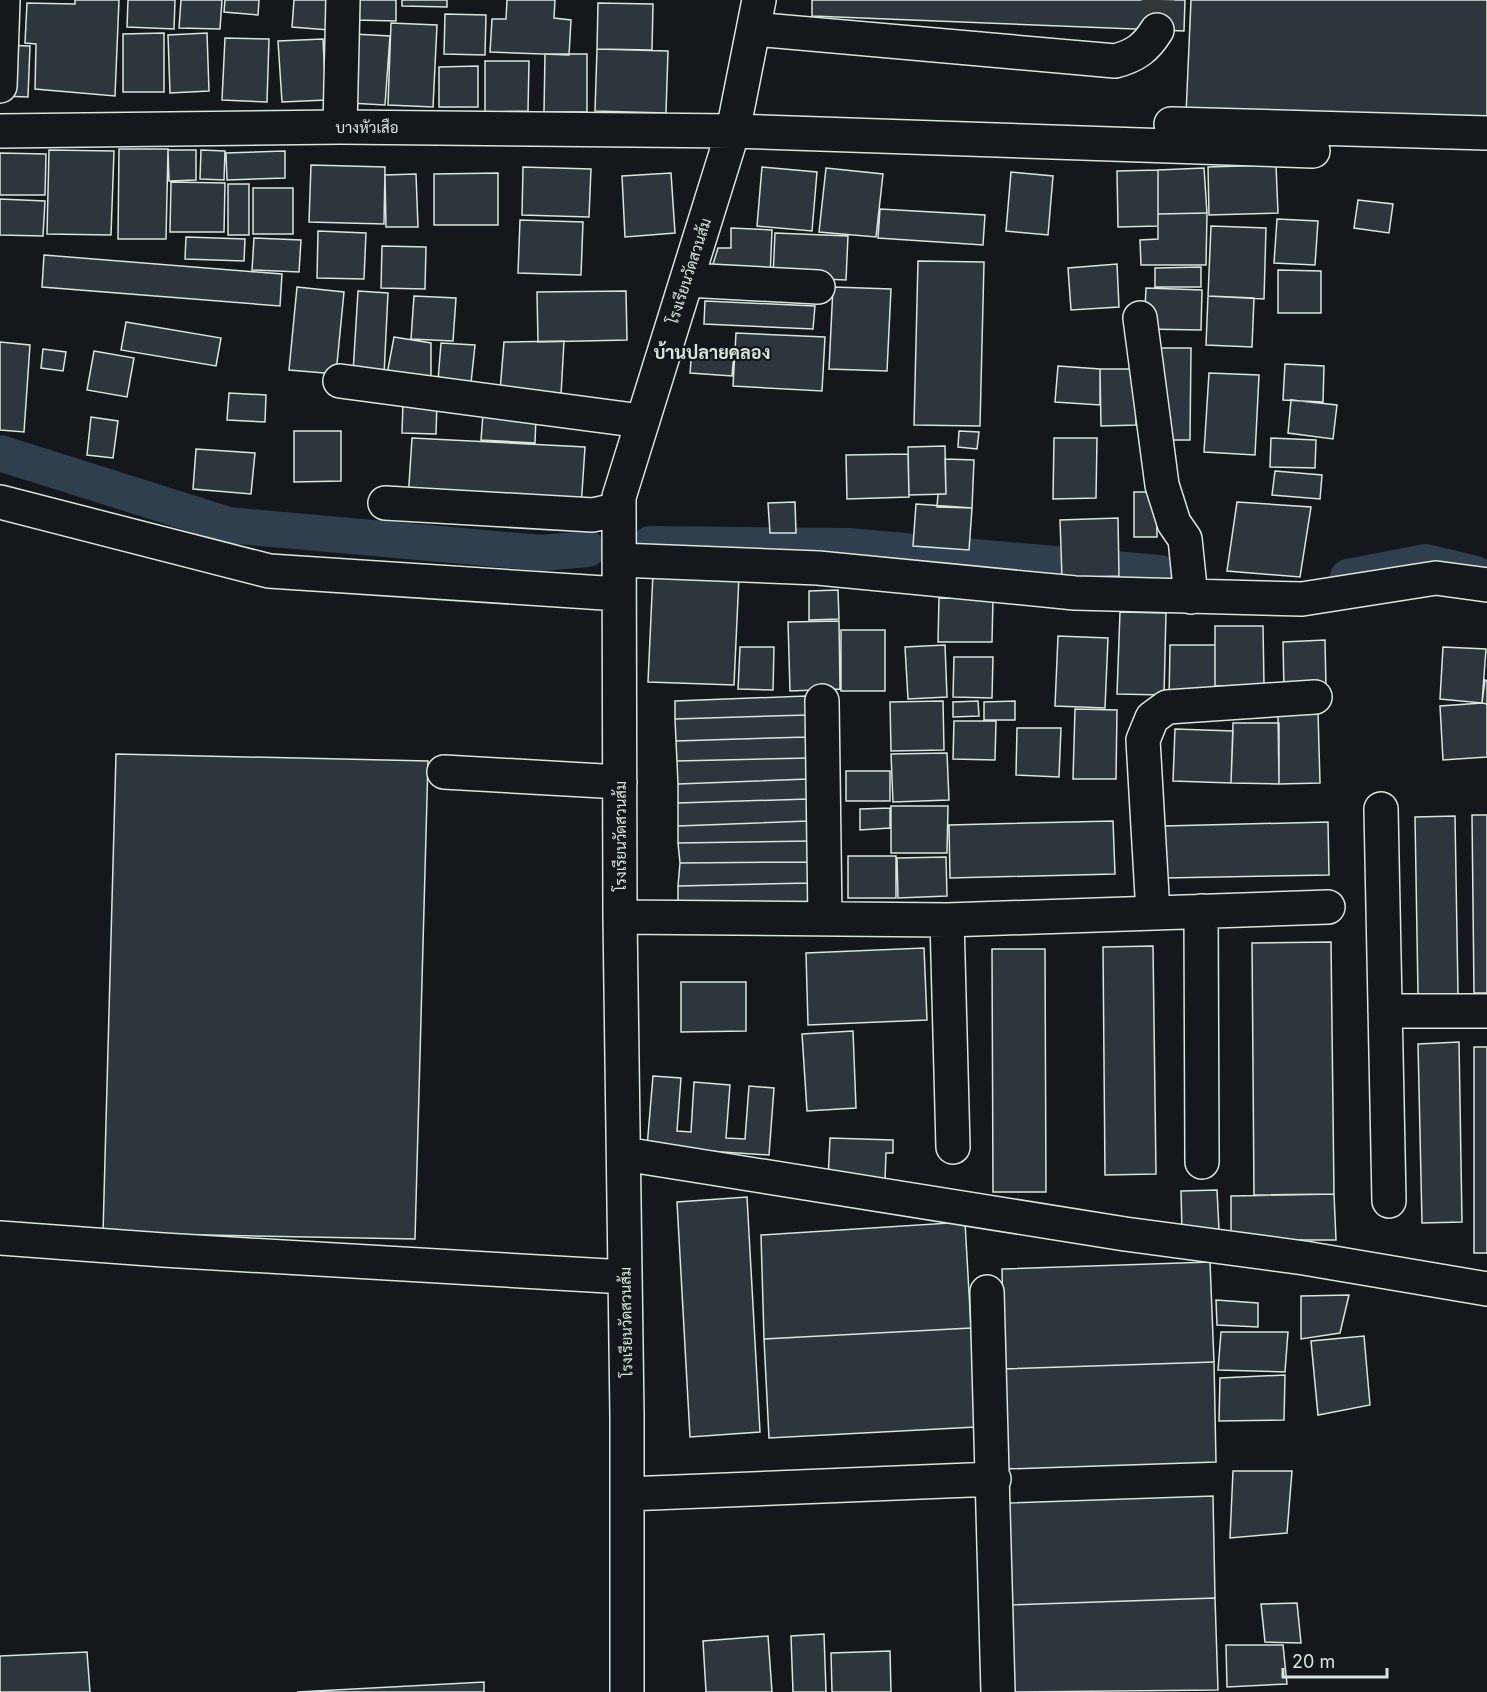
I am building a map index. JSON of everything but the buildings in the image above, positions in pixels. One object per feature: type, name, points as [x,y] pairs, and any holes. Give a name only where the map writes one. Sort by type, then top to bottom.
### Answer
[{"type":"street","points":[[0,86],[3,0]]},
{"type":"street","points":[[340,127],[343,0]]},
{"type":"street","points":[[757,15],[1115,61],[1133,56],[1149,42],[1157,30]]},
{"type":"street","name":"โรงเรียนวัดสวนส้ม","points":[[627,1692],[624,1154],[620,917],[619,497],[735,121],[757,15]]},
{"type":"street","points":[[735,121],[1487,133]]},
{"type":"street","points":[[735,121],[1313,151]]},
{"type":"street","name":"บางหัวเสือ","points":[[0,131],[735,121]]},
{"type":"street","points":[[687,280],[818,287]]},
{"type":"street","points":[[1140,318],[1162,485],[1174,523],[1185,539],[1191,597]]},
{"type":"street","points":[[340,381],[641,421]]},
{"type":"street","points":[[0,502],[269,571],[619,594]]},
{"type":"street","points":[[384,502],[593,515],[619,509]]},
{"type":"street","points":[[619,560],[818,568],[1075,593],[1191,597],[1302,599],[1436,578],[1487,585]]},
{"type":"street","points":[[1153,913],[1143,740],[1152,718],[1167,707],[1315,697]]},
{"type":"street","points":[[822,701],[825,918]]},
{"type":"street","points":[[444,772],[620,782]]},
{"type":"street","points":[[1381,809],[1389,1201]]},
{"type":"street","points":[[620,917],[947,920],[1328,907]]},
{"type":"street","points":[[1202,911],[1202,1161]]},
{"type":"street","points":[[947,920],[953,1147]]},
{"type":"street","points":[[1385,1011],[1487,1011]]},
{"type":"street","points":[[624,1154],[1125,1234],[1304,1258],[1487,1289]]},
{"type":"street","points":[[0,1238],[163,1250],[625,1277]]},
{"type":"street","points":[[987,1292],[994,1479],[998,1692]]},
{"type":"street","points":[[627,1494],[994,1479]]},
{"type":"waterway","points":[[0,453],[228,525],[541,553],[588,549]]},
{"type":"waterway","points":[[650,544],[848,546],[1160,573]]},
{"type":"waterway","points":[[1348,577],[1426,562],[1476,574]]},
{"type":"tunnel","points":[[1157,30],[1158,0]]},
{"type":"district","name":"บ้านปลายคลอง","points":[[712,352]]}]
